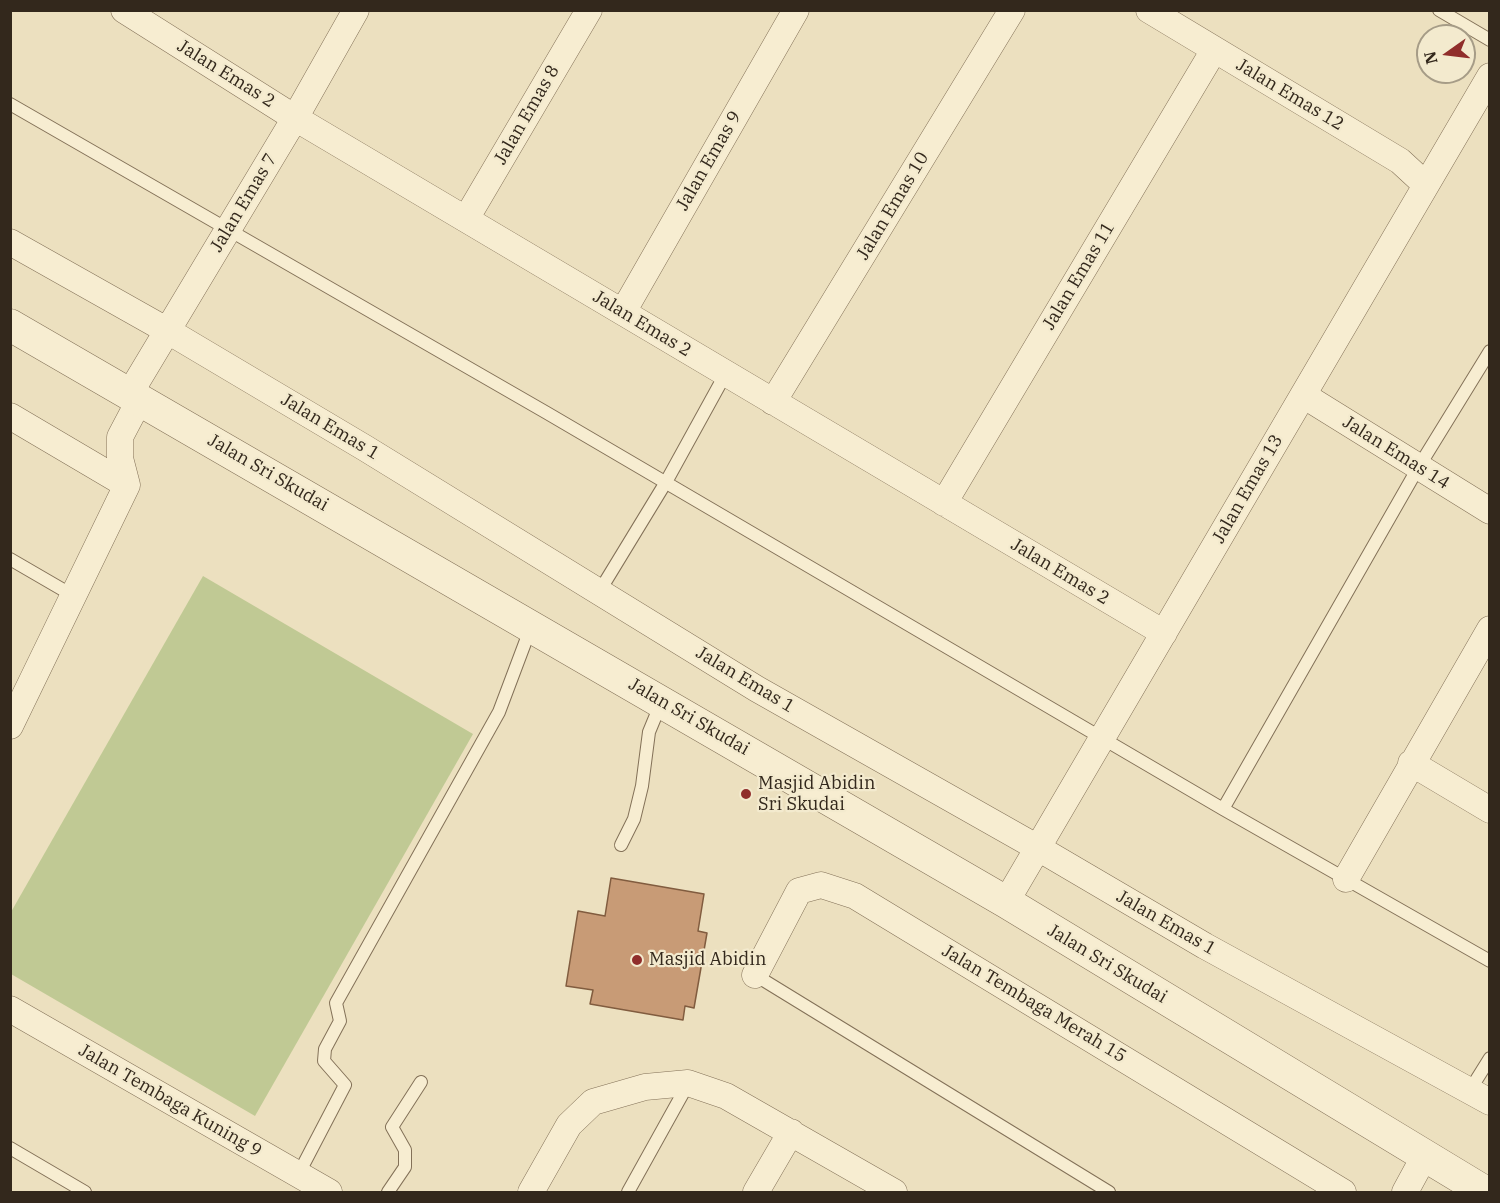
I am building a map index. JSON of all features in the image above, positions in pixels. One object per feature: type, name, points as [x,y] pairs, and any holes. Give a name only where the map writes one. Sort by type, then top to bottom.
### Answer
[{"type":"street","name":"Jalan Emas 7","points":[[127,485],[120,458],[120,437],[135,396],[168,331],[295,118],[356,10]]},
{"type":"street","name":"Jalan Emas 8","points":[[466,219],[589,10]]},
{"type":"street","name":"Jalan Emas 9","points":[[623,312],[796,10]]},
{"type":"street","name":"Jalan Emas 10","points":[[773,402],[1012,10]]},
{"type":"street","name":"Jalan Emas 12","points":[[1149,10],[1400,161],[1426,185]]},
{"type":"street","name":"Jalan Emas 2","points":[[127,11],[295,118],[1164,633]]},
{"type":"street","name":"Jalan Emas 11","points":[[944,503],[1215,50]]},
{"type":"street","name":"Jalan Emas 13","points":[[1006,902],[1490,76]]},
{"type":"street","name":"Jalan Emas 1","points":[[10,242],[168,331],[757,689],[1038,848],[1204,946],[1480,1096]]},
{"type":"street","name":"Jalan Sri Skudai","points":[[10,325],[1006,902],[1485,1192]]},
{"type":"street","name":"Jalan Emas 14","points":[[1303,395],[1490,511]]},
{"type":"street","points":[[10,416],[127,485],[13,715]]},
{"type":"street","points":[[1346,879],[1490,629]]},
{"type":"street","points":[[1411,764],[1490,810]]},
{"type":"street","name":"Jalan Tembaga Merah 15","points":[[755,975],[799,891],[821,885],[855,896],[1343,1192]]},
{"type":"street","name":"Jalan Tembaga Kuning 9","points":[[10,1009],[329,1192]]},
{"type":"street","points":[[531,1192],[569,1125],[593,1102],[645,1087],[688,1083],[726,1096],[894,1192]]},
{"type":"street","points":[[756,1192],[791,1132]]},
{"type":"street","points":[[1405,1192],[1424,1157]]},
{"type":"lane","points":[[1439,10],[1490,40]]},
{"type":"lane","points":[[10,104],[226,231],[666,482],[1102,739],[1490,961]]},
{"type":"lane","points":[[1223,809],[1419,468],[1490,351]]},
{"type":"lane","points":[[599,592],[666,482],[726,373]]},
{"type":"lane","points":[[10,559],[72,595]]},
{"type":"lane","points":[[298,1175],[345,1085],[324,1061],[325,1050],[340,1021],[336,1003],[500,711],[532,626]]},
{"type":"lane","points":[[621,845],[634,819],[642,786],[649,732],[661,701]]},
{"type":"lane","points":[[755,975],[1109,1192]]},
{"type":"lane","points":[[1480,1096],[1490,1058]]},
{"type":"lane","points":[[388,1192],[405,1167],[405,1150],[392,1127],[421,1082]]},
{"type":"lane","points":[[628,1192],[688,1083]]},
{"type":"lane","points":[[10,1148],[85,1192]]},
{"type":"green space","points":[[203,576],[473,734],[255,1116],[11,974],[11,912]]},
{"type":"building","name":"Masjid Abidin","points":[[611,878],[704,894],[698,931],[707,933],[694,1008],[685,1006],[683,1020],[590,1004],[593,990],[566,986],[578,911],[605,916]]},
{"type":"place","name":"Masjid Abidin Sri Skudai","points":[[746,794]]},
{"type":"place","name":"Masjid Abidin","points":[[637,960]]}]
